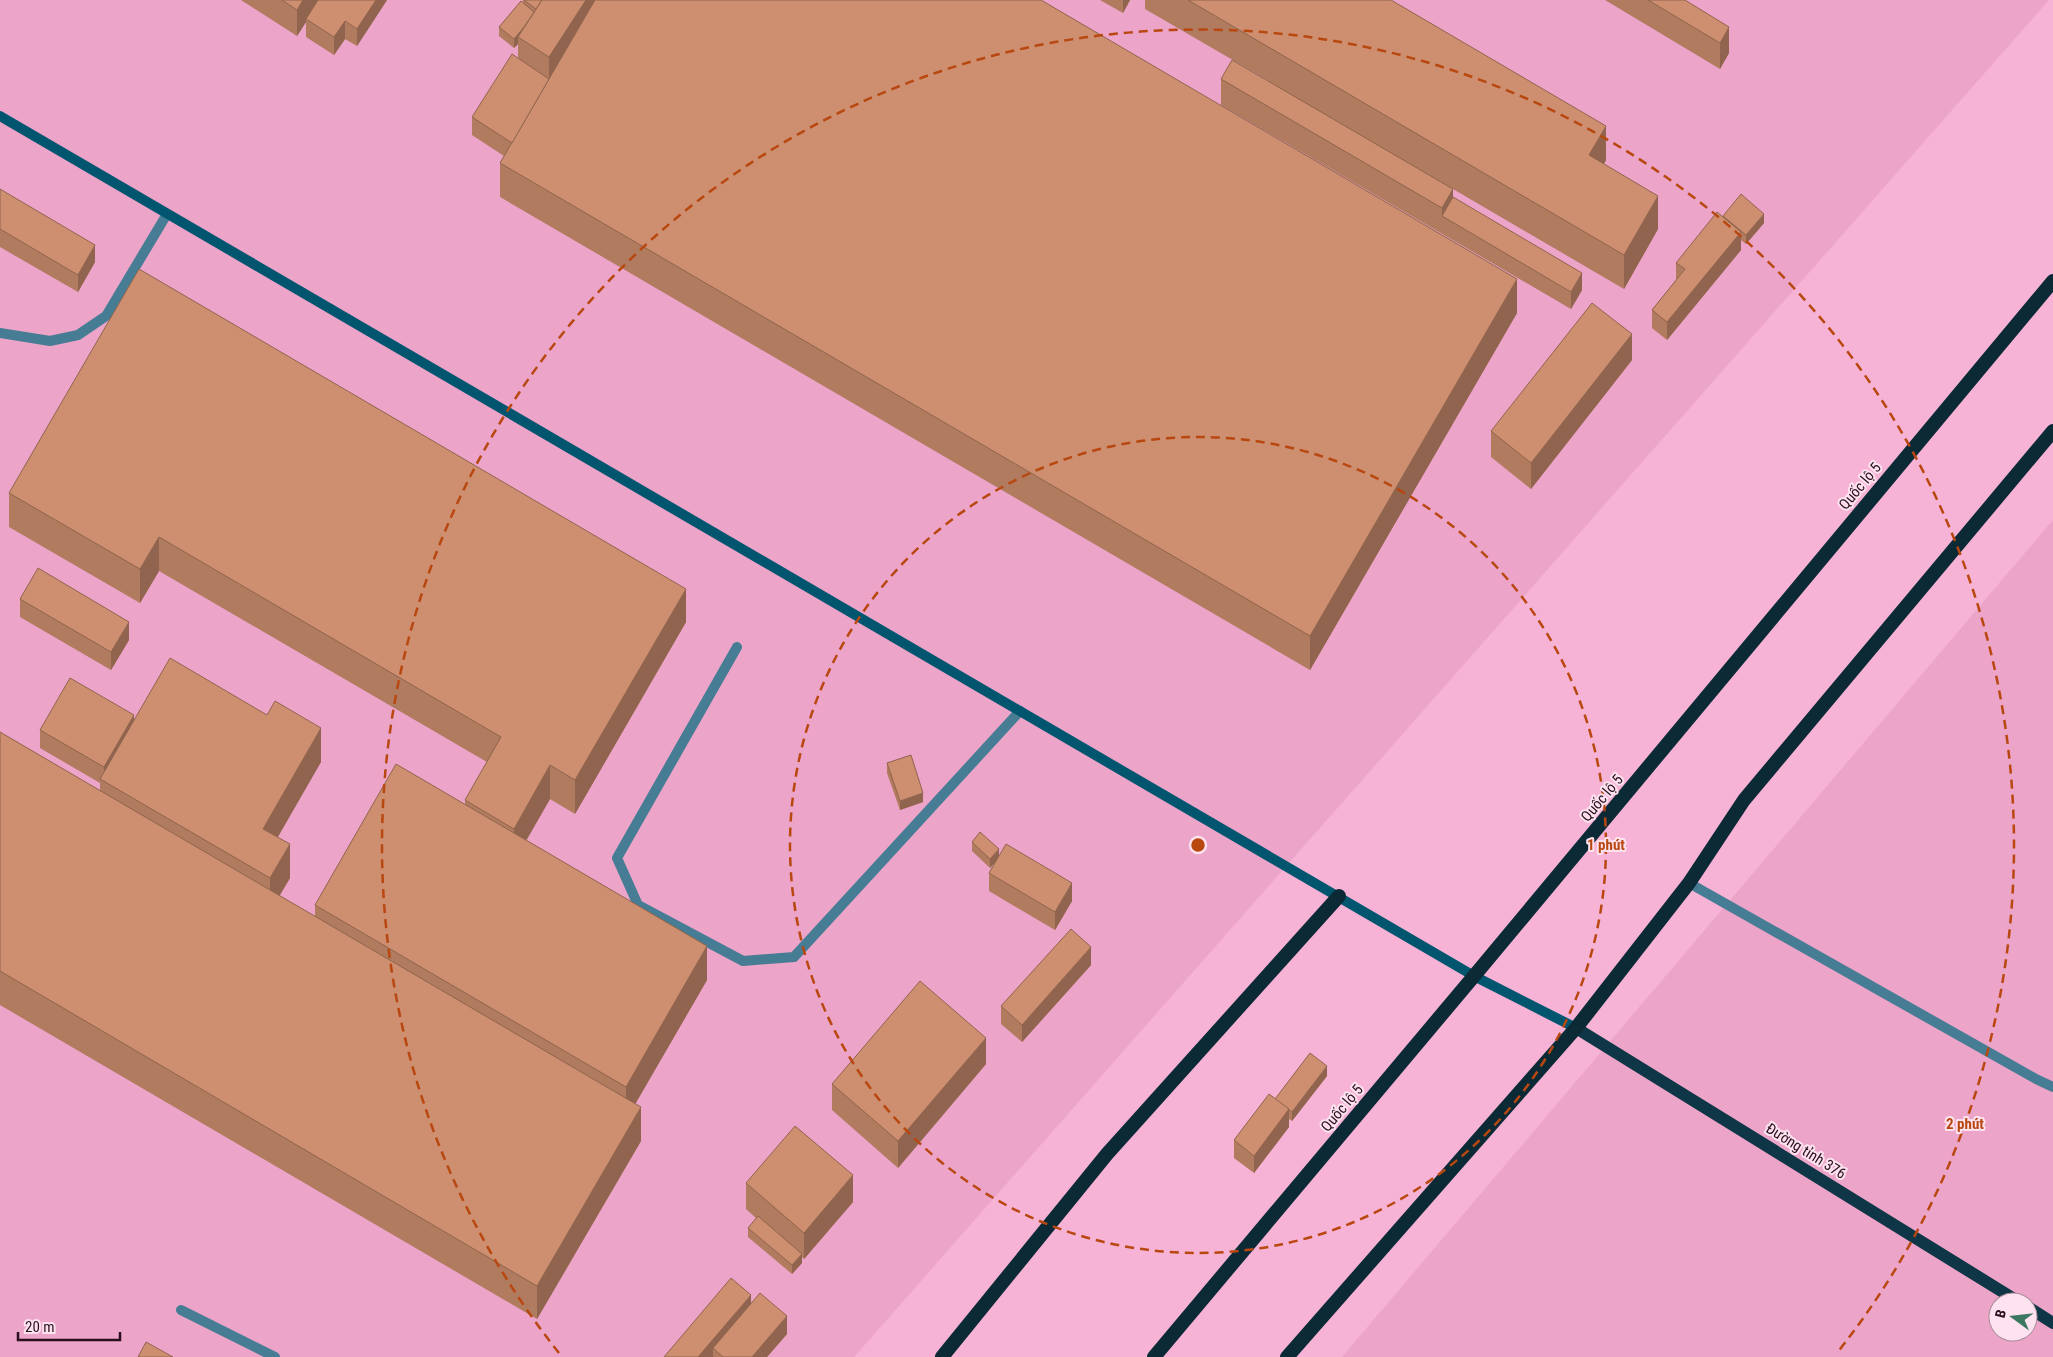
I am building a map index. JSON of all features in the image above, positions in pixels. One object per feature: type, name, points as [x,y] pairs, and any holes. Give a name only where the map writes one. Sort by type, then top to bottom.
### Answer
[{"type":"highway","name":"Quốc lộ 5","points":[[1154,1357],[2053,281]]},
{"type":"highway","points":[[1287,1357],[1576,1028],[1689,883],[1744,800],[2053,431]]},
{"type":"highway","points":[[942,1357],[1107,1154],[1339,896]]},
{"type":"main road","points":[[0,116],[1474,976],[1576,1028]]},
{"type":"main road","name":"Đường tỉnh 376","points":[[1576,1028],[2003,1292]]},
{"type":"main road","points":[[2038,1314],[2053,1323]]},
{"type":"lane","points":[[0,333],[50,341],[78,335],[106,316],[167,214]]},
{"type":"lane","points":[[737,647],[616,858],[638,905],[743,961],[794,957],[1020,711]]},
{"type":"lane","points":[[1689,883],[2053,1087]]},
{"type":"lane","points":[[181,1310],[275,1357]]},
{"type":"shaded area","points":[[0,0],[2049,0],[854,1357],[0,1357]]},
{"type":"shaded area","points":[[2053,520],[2053,1357],[1342,1357]]},
{"type":"building","points":[[282,0],[303,0],[297,10]]},
{"type":"building","points":[[318,0],[376,0],[357,29],[345,21],[334,37],[306,19]]},
{"type":"building","points":[[524,0],[542,0],[536,9]]},
{"type":"building","points":[[542,0],[586,0],[549,57],[518,37]]},
{"type":"building","points":[[595,0],[1041,0],[1517,279],[1310,636],[500,163]]},
{"type":"building","points":[[1188,0],[1391,0],[1606,126],[1589,155],[1658,196],[1624,255]]},
{"type":"building","points":[[1648,0],[1685,0],[1729,27],[1720,43]]},
{"type":"building","points":[[521,1],[534,12],[514,39],[499,27]]},
{"type":"building","points":[[512,54],[549,79],[512,143],[472,117]]},
{"type":"building","points":[[1232,60],[1453,189],[1442,208],[1221,79]]},
{"type":"building","points":[[0,189],[95,245],[78,275],[0,229]]},
{"type":"building","points":[[1741,194],[1764,214],[1746,235],[1723,216]]},
{"type":"building","points":[[1453,197],[1582,273],[1571,292],[1442,216]]},
{"type":"building","points":[[1717,212],[1741,232],[1667,322],[1652,310],[1685,269],[1676,263]]},
{"type":"building","points":[[139,269],[686,589],[575,780],[550,765],[514,829],[465,800],[501,737],[159,537],[140,569],[9,493]]},
{"type":"building","points":[[1592,303],[1632,334],[1531,463],[1491,431]]},
{"type":"building","points":[[38,568],[129,622],[111,652],[20,599]]},
{"type":"building","points":[[170,658],[267,715],[275,701],[321,728],[263,829],[290,844],[270,878],[100,779]]},
{"type":"building","points":[[70,678],[134,715],[104,767],[40,730]]},
{"type":"building","points":[[0,732],[641,1107],[537,1286],[0,971]]},
{"type":"building","points":[[911,755],[923,793],[900,801],[887,763]]},
{"type":"building","points":[[396,764],[707,946],[626,1087],[315,905]]},
{"type":"building","points":[[980,832],[999,849],[990,859],[972,842]]},
{"type":"building","points":[[1006,844],[1072,883],[1055,912],[989,873]]},
{"type":"building","points":[[1071,929],[1091,947],[1022,1025],[1001,1006]]},
{"type":"building","points":[[920,981],[986,1038],[898,1141],[832,1084]]},
{"type":"building","points":[[1310,1053],[1327,1066],[1292,1112],[1275,1099]]},
{"type":"building","points":[[1269,1094],[1289,1109],[1254,1156],[1234,1140]]},
{"type":"building","points":[[795,1126],[853,1175],[804,1233],[746,1183]]},
{"type":"building","points":[[758,1216],[802,1254],[792,1265],[748,1228]]},
{"type":"building","points":[[731,1278],[751,1295],[698,1357],[664,1357]]},
{"type":"building","points":[[760,1293],[787,1316],[752,1357],[723,1357],[713,1348]]},
{"type":"building","points":[[146,1342],[173,1357],[138,1357]]}]
